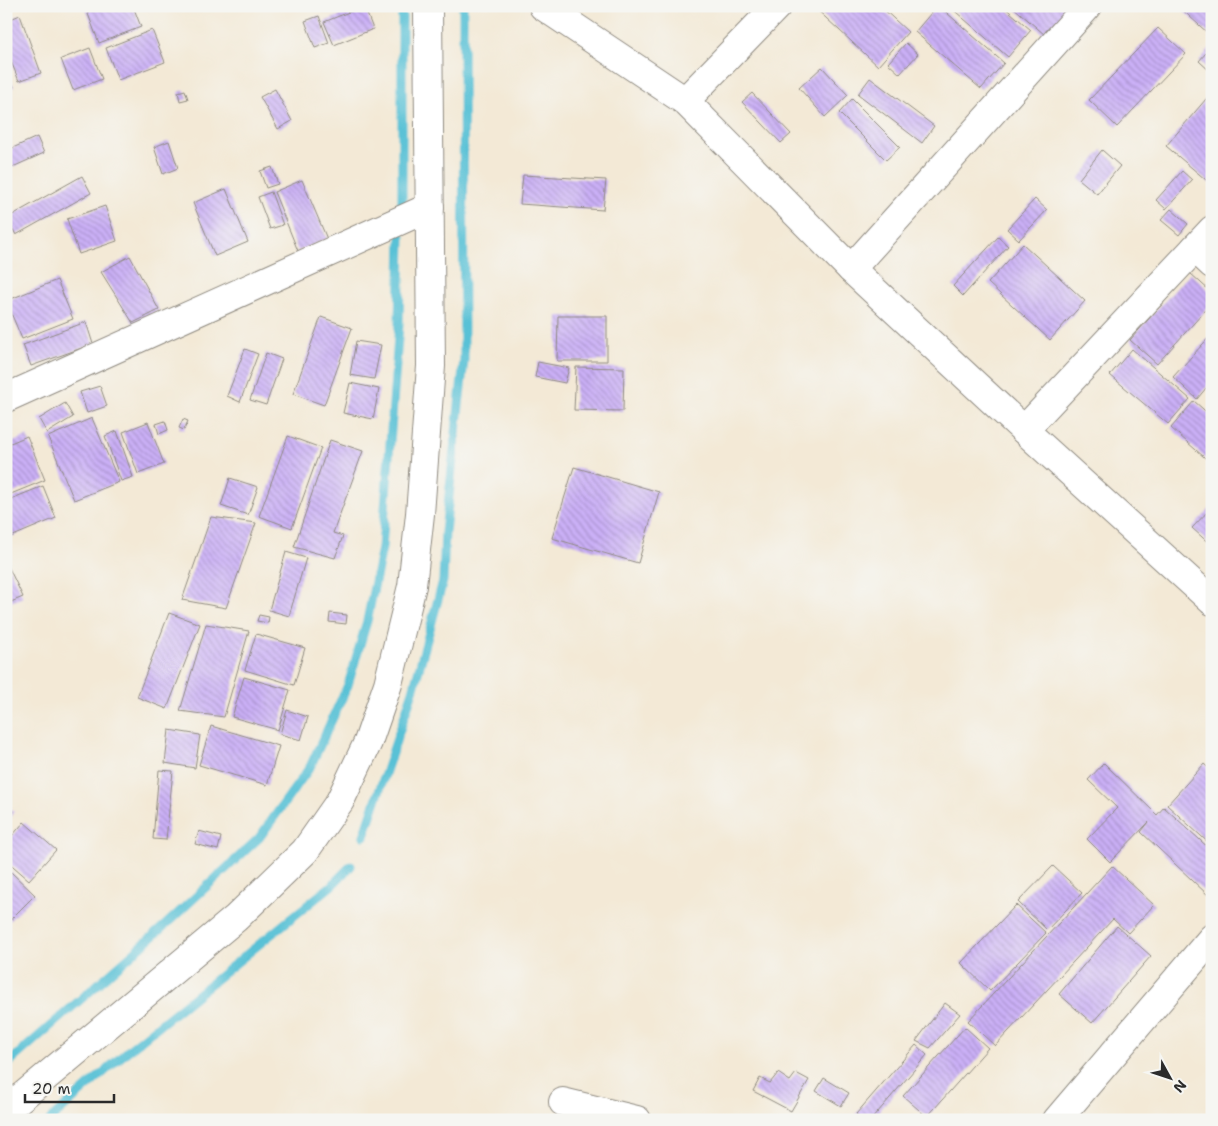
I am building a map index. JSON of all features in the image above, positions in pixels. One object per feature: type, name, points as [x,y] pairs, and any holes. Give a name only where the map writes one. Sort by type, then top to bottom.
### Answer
[{"type":"street","points":[[6,1110],[236,918],[305,851],[340,801],[368,742],[388,684],[412,586],[421,504],[431,366],[428,6]]},
{"type":"street","points":[[543,6],[685,101],[851,269],[1212,601]]},
{"type":"street","points":[[685,101],[777,6]]},
{"type":"street","points":[[851,269],[1088,6]]},
{"type":"street","points":[[6,398],[430,207]]},
{"type":"street","points":[[1024,430],[1206,247]]},
{"type":"street","points":[[1057,1120],[1212,938]]},
{"type":"street","points":[[563,1102],[637,1120]]},
{"type":"building","points":[[85,6],[133,6],[141,27],[99,43]]},
{"type":"building","points":[[364,6],[373,29],[334,45],[324,22]]},
{"type":"building","points":[[813,6],[880,6],[908,32],[878,66]]},
{"type":"building","points":[[937,6],[1004,63],[981,89],[915,32]]},
{"type":"building","points":[[949,6],[1003,6],[1031,30],[1008,57]]},
{"type":"building","points":[[1012,6],[1070,6],[1045,35]]},
{"type":"building","points":[[1178,6],[1212,6],[1212,34],[1210,35]]},
{"type":"building","points":[[20,15],[41,73],[19,81],[6,49],[6,21]]},
{"type":"building","points":[[319,16],[329,43],[315,48],[305,21]]},
{"type":"building","points":[[1158,28],[1186,54],[1117,127],[1089,100]]},
{"type":"building","points":[[152,30],[165,62],[118,80],[106,48]]},
{"type":"building","points":[[906,43],[918,54],[900,74],[888,63]]},
{"type":"building","points":[[1212,46],[1212,73],[1199,61]]},
{"type":"building","points":[[90,48],[102,79],[73,90],[61,59]]},
{"type":"building","points":[[822,67],[848,95],[825,117],[799,88]]},
{"type":"building","points":[[6,70],[14,87],[6,90]]},
{"type":"building","points":[[870,78],[934,126],[922,143],[858,94]]},
{"type":"building","points":[[275,89],[292,121],[278,129],[260,97]]},
{"type":"building","points":[[185,90],[188,99],[180,101],[178,92]]},
{"type":"building","points":[[1212,92],[1212,185],[1166,146]]},
{"type":"building","points":[[752,93],[791,134],[781,143],[742,102]]},
{"type":"building","points":[[852,99],[900,147],[886,160],[839,113]]},
{"type":"building","points":[[37,137],[44,153],[6,170],[6,151]]},
{"type":"building","points":[[169,141],[178,168],[163,174],[154,147]]},
{"type":"building","points":[[1102,150],[1120,166],[1097,194],[1079,179]]},
{"type":"building","points":[[272,167],[278,184],[266,188],[260,171]]},
{"type":"building","points":[[1182,171],[1192,180],[1166,209],[1156,200]]},
{"type":"building","points":[[523,175],[606,180],[603,210],[520,204]]},
{"type":"building","points":[[82,176],[91,193],[16,235],[7,218]]},
{"type":"building","points":[[302,180],[327,239],[298,251],[274,192]]},
{"type":"building","points":[[226,189],[248,242],[215,256],[193,203]]},
{"type":"building","points":[[271,192],[283,225],[270,229],[258,197]]},
{"type":"building","points":[[1035,199],[1047,210],[1019,240],[1007,229]]},
{"type":"building","points":[[105,206],[117,241],[79,254],[67,219]]},
{"type":"building","points":[[1171,209],[1188,224],[1179,235],[1161,220]]},
{"type":"building","points":[[998,237],[1008,246],[963,296],[953,286]]},
{"type":"building","points":[[1023,244],[1085,301],[1050,340],[988,283]]},
{"type":"building","points":[[130,256],[159,310],[133,323],[101,272]]},
{"type":"building","points":[[1190,273],[1212,293],[1212,303],[1157,364],[1130,340]]},
{"type":"building","points":[[57,280],[73,319],[22,339],[6,301]]},
{"type":"building","points":[[558,316],[607,316],[607,361],[557,361]]},
{"type":"building","points":[[321,317],[352,328],[324,405],[293,394]]},
{"type":"building","points":[[86,322],[93,344],[31,366],[23,345]]},
{"type":"building","points":[[1212,334],[1212,381],[1197,399],[1173,377]]},
{"type":"building","points":[[356,341],[381,345],[374,379],[350,375]]},
{"type":"building","points":[[245,349],[258,354],[240,402],[227,396]]},
{"type":"building","points":[[1132,349],[1190,399],[1168,424],[1110,375]]},
{"type":"building","points":[[266,353],[282,359],[266,405],[250,400]]},
{"type":"building","points":[[538,362],[569,368],[565,383],[535,377]]},
{"type":"building","points":[[576,367],[624,368],[623,411],[574,410]]},
{"type":"building","points":[[350,383],[379,389],[373,419],[343,413]]},
{"type":"building","points":[[100,386],[107,406],[87,413],[80,392]]},
{"type":"building","points":[[1194,401],[1212,417],[1212,464],[1171,428]]},
{"type":"building","points":[[65,403],[73,417],[47,433],[39,419]]},
{"type":"building","points":[[92,418],[119,482],[74,500],[48,437]]},
{"type":"building","points":[[183,419],[188,421],[184,430],[179,428]]},
{"type":"building","points":[[165,421],[168,430],[159,434],[156,424]]},
{"type":"building","points":[[148,422],[164,464],[138,474],[123,432]]},
{"type":"building","points":[[117,431],[133,477],[121,481],[105,436]]},
{"type":"building","points":[[27,436],[45,480],[6,496],[6,445]]},
{"type":"building","points":[[288,436],[321,448],[292,528],[259,516]]},
{"type":"building","points":[[330,440],[363,451],[333,533],[343,536],[335,558],[294,547]]},
{"type":"building","points":[[574,467],[659,492],[638,563],[552,538]]},
{"type":"building","points":[[230,478],[258,487],[248,515],[221,506]]},
{"type":"building","points":[[43,486],[56,518],[6,539],[6,501]]},
{"type":"building","points":[[1212,507],[1212,546],[1192,528]]},
{"type":"building","points":[[211,517],[256,523],[226,608],[182,600]]},
{"type":"building","points":[[286,552],[306,558],[289,616],[269,610]]},
{"type":"building","points":[[6,562],[23,597],[6,604]]},
{"type":"building","points":[[169,613],[200,624],[167,709],[137,697]]},
{"type":"building","points":[[330,613],[347,615],[346,624],[329,622]]},
{"type":"building","points":[[259,615],[269,617],[268,623],[257,621]]},
{"type":"building","points":[[206,624],[249,631],[224,717],[180,711]]},
{"type":"building","points":[[256,634],[305,648],[294,685],[245,670]]},
{"type":"building","points":[[244,677],[290,690],[278,730],[232,717]]},
{"type":"building","points":[[287,710],[308,717],[301,740],[280,734]]},
{"type":"building","points":[[211,726],[279,746],[267,785],[199,765]]},
{"type":"building","points":[[169,730],[200,735],[195,768],[165,763]]},
{"type":"building","points":[[1104,763],[1157,815],[1164,807],[1212,851],[1212,892],[1209,896],[1141,832],[1149,822],[1110,862],[1087,839],[1117,808],[1088,780]]},
{"type":"building","points":[[1204,764],[1212,771],[1212,846],[1167,805]]},
{"type":"building","points":[[159,770],[173,771],[166,840],[153,839]]},
{"type":"building","points":[[6,806],[14,811],[6,824]]},
{"type":"building","points":[[24,822],[56,850],[29,880],[6,860],[6,843]]},
{"type":"building","points":[[199,831],[221,837],[218,850],[195,844]]},
{"type":"building","points":[[1053,866],[1082,893],[1047,930],[1018,902]]},
{"type":"building","points":[[1112,866],[1154,905],[1128,933],[1113,919],[995,1046],[968,1021]]},
{"type":"building","points":[[11,872],[35,895],[6,924],[6,877]]},
{"type":"building","points":[[1016,905],[1046,933],[990,991],[961,963]]},
{"type":"building","points":[[1117,926],[1151,956],[1092,1023],[1059,994]]},
{"type":"building","points":[[945,1003],[960,1014],[930,1048],[916,1041]]},
{"type":"building","points":[[965,1027],[988,1048],[927,1117],[903,1096]]},
{"type":"building","points":[[916,1045],[927,1055],[871,1120],[862,1120],[856,1114]]},
{"type":"building","points":[[778,1073],[790,1081],[796,1073],[809,1080],[791,1111],[753,1091],[760,1078],[770,1083]]},
{"type":"building","points":[[824,1078],[849,1093],[841,1106],[816,1091]]},
{"type":"waterway","points":[[402,6],[402,207]]},
{"type":"waterway","points":[[364,836],[413,691],[443,581],[445,532],[464,360],[463,6]]},
{"type":"waterway","points":[[6,1065],[162,928],[259,838],[310,767],[348,685],[367,621],[382,548],[399,325],[401,237]]},
{"type":"waterway","points":[[50,1120],[130,1049],[331,886],[351,866]]}]
